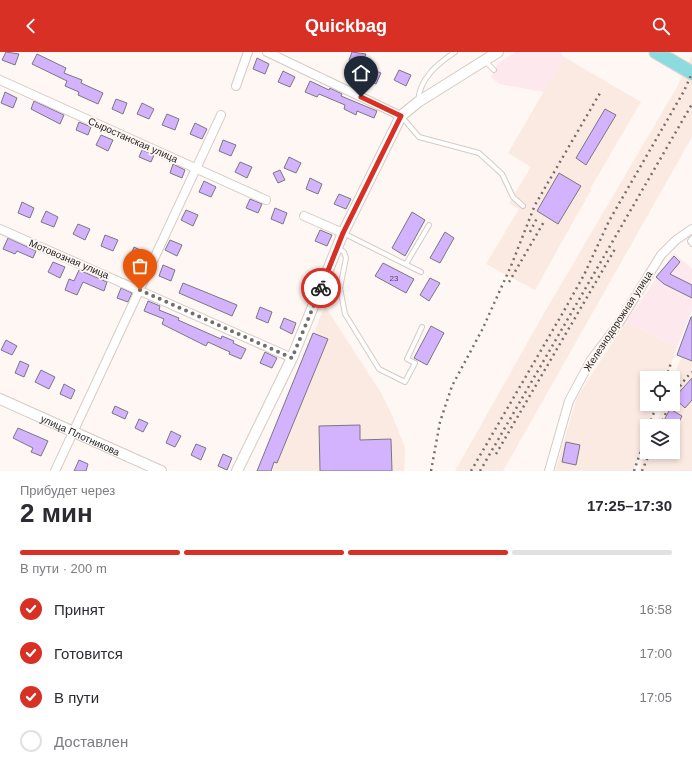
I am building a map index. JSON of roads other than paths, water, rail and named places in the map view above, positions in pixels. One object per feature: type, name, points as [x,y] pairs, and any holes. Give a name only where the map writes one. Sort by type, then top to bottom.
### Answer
[{"type":"main road","points":[[661,55],[692,73]]},
{"type":"street","points":[[236,86],[248,52]]},
{"type":"street","points":[[267,52],[401,116]]},
{"type":"street","points":[[237,471],[292,358],[343,233],[401,116],[418,102],[498,52]]},
{"type":"street","name":"Сыростанская улица","points":[[0,80],[266,200]]},
{"type":"street","points":[[55,471],[221,115]]},
{"type":"street","points":[[304,216],[343,233]]},
{"type":"street","name":"Мотовозная улица","points":[[0,229],[292,358]]},
{"type":"street","name":"Железнодорожная улица","points":[[549,471],[569,401],[591,360],[619,323],[661,255],[676,240],[692,229]]},
{"type":"street","name":"улица Плотникова","points":[[0,399],[161,471]]},
{"type":"lane","points":[[418,102],[419,91],[434,66],[455,52]]},
{"type":"lane","points":[[484,60],[494,70]]},
{"type":"lane","points":[[401,116],[420,137],[479,153],[502,174],[513,197],[522,206]]},
{"type":"lane","points":[[406,264],[428,225]]},
{"type":"lane","points":[[343,233],[421,272]]},
{"type":"lane","points":[[692,238],[690,241],[692,244]]},
{"type":"lane","points":[[338,248],[344,252],[346,258],[340,288],[345,314],[379,369],[405,382],[415,363],[407,359],[422,327]]},
{"type":"railway","points":[[471,471],[584,275],[609,221],[684,91],[692,73]]},
{"type":"railway","points":[[431,471],[440,422],[452,386],[482,330],[511,266],[535,205],[600,93]]},
{"type":"railway","points":[[480,471],[692,104]]},
{"type":"railway","points":[[530,232],[538,216]]},
{"type":"railway","points":[[509,282],[545,220]]},
{"type":"railway","points":[[496,454],[615,249]]},
{"type":"railway","points":[[668,371],[671,363]]},
{"type":"railway","points":[[680,386],[692,372]]},
{"type":"railway","points":[[652,419],[654,411]]},
{"type":"railway","points":[[663,419],[667,411]]},
{"type":"railway","points":[[634,471],[640,453]]},
{"type":"railway","points":[[642,471],[647,459]]}]
